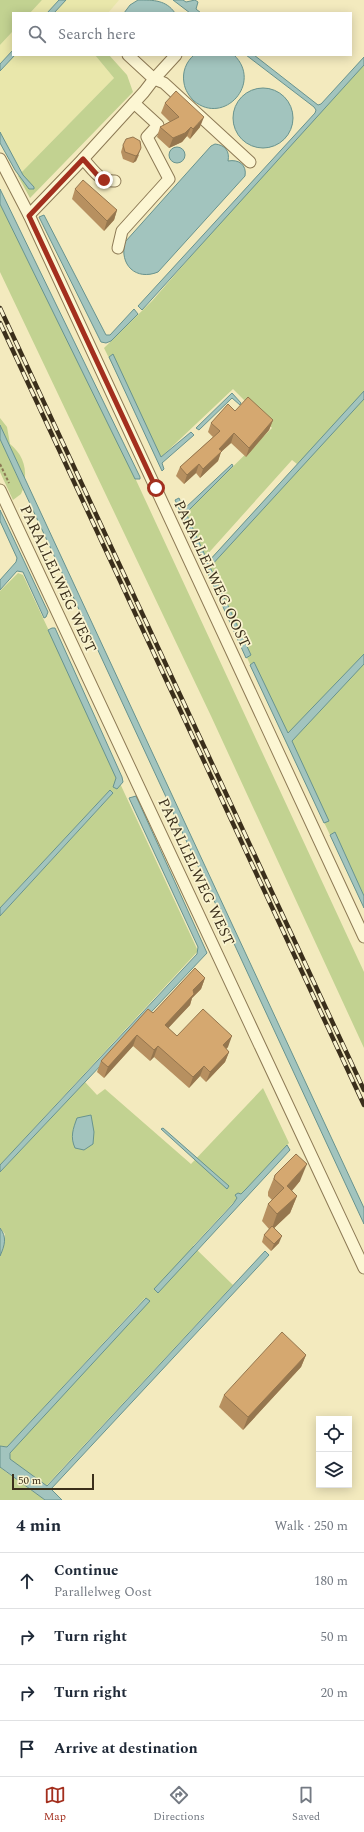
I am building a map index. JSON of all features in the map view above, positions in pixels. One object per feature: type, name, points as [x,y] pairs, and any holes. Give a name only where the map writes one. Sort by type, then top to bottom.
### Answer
[{"type":"street","points":[[129,56],[154,79],[164,83],[250,162]]},
{"type":"street","points":[[29,216],[83,159],[175,56]]},
{"type":"street","points":[[118,248],[122,231],[169,179],[147,137],[158,125],[134,103]]},
{"type":"street","name":"PARALLELWEG OOST","points":[[0,159],[29,216],[364,937]]},
{"type":"street","points":[[83,159],[99,177],[104,180],[114,181]]},
{"type":"street","name":"PARALLELWEG WEST","points":[[0,490],[364,1268]]},
{"type":"shaded area","points":[[42,0],[59,0],[48,12],[31,12]]},
{"type":"shaded area","points":[[66,0],[119,0],[109,12],[55,12]]},
{"type":"shaded area","points":[[12,32],[12,51],[0,64],[0,45]]},
{"type":"shaded area","points":[[14,56],[96,56],[114,78],[18,176],[0,143],[0,71]]},
{"type":"green space","points":[[0,0],[42,0],[31,12],[12,12],[12,32],[0,45]]},
{"type":"green space","points":[[96,56],[110,56],[127,75],[133,92],[30,198],[18,176],[114,78]]},
{"type":"green space","points":[[364,57],[364,896],[335,833],[330,835],[204,566],[304,457],[297,464],[292,460],[205,557],[186,513],[272,428],[233,389],[159,459],[104,348],[152,301]]},
{"type":"green space","points":[[0,204],[136,480],[364,972],[364,1048],[211,716],[0,272]]},
{"type":"green space","points":[[0,418],[7,427],[10,444],[22,459],[25,468],[25,479],[0,425]]},
{"type":"green space","points":[[0,439],[23,489],[21,494],[13,500],[0,472]]},
{"type":"green space","points":[[18,573],[23,575],[198,951],[0,1165],[0,916],[113,793],[110,790],[0,908],[0,591]]},
{"type":"green space","points":[[85,1082],[97,1095],[105,1089],[191,1164],[263,1088],[289,1143],[193,1246],[233,1285],[46,1486],[9,1459],[11,1451],[149,1301],[145,1298],[7,1447],[0,1446],[0,1256],[3,1249],[5,1234],[0,1228],[0,1172]]},
{"type":"green space","points":[[0,1467],[6,1472],[45,1500],[0,1500]]},
{"type":"water","points":[[59,0],[66,0],[55,12],[48,12]]},
{"type":"water","points":[[138,0],[154,1],[168,5],[174,12],[125,12],[130,5]]},
{"type":"water","points":[[173,0],[183,0],[186,2],[195,0],[198,2],[196,9],[200,12],[189,12]]},
{"type":"water","points":[[12,51],[12,56],[14,56],[0,71],[0,64]]},
{"type":"water","points":[[193,56],[235,56],[242,66],[244,78],[242,88],[236,98],[227,105],[217,108],[206,107],[194,101],[186,90],[184,79],[185,68]]},
{"type":"water","points":[[247,56],[255,56],[318,105],[321,104],[364,57],[364,65],[142,310],[138,306],[315,113],[316,110]]},
{"type":"water","points":[[257,88],[269,88],[285,96],[291,106],[293,118],[291,130],[285,140],[269,148],[257,148],[241,140],[233,124],[233,112],[241,96]]},
{"type":"water","points":[[0,132],[23,175],[34,187],[34,189],[29,189],[15,170],[0,143]]},
{"type":"water","points":[[215,144],[226,149],[228,161],[239,162],[243,166],[245,169],[245,176],[158,272],[150,274],[136,273],[127,264],[124,250],[125,242],[211,146]]},
{"type":"water","points":[[174,147],[180,147],[185,152],[183,161],[180,163],[174,163],[169,158],[169,152]]},
{"type":"water","points":[[0,189],[140,479],[135,479],[0,204]]},
{"type":"water","points":[[44,215],[106,335],[110,335],[134,309],[138,314],[111,341],[106,343],[101,342],[39,217]]},
{"type":"water","points":[[113,354],[161,457],[191,432],[194,435],[162,463],[164,469],[162,471],[109,357]]},
{"type":"water","points":[[364,391],[364,399],[210,567],[251,655],[246,658],[175,500],[179,498],[184,509],[232,464],[233,466],[186,513],[208,562]]},
{"type":"water","points":[[232,393],[241,403],[240,405],[232,398],[199,430],[196,428]]},
{"type":"water","points":[[0,425],[364,1208],[364,1224],[0,439]]},
{"type":"water","points":[[0,510],[48,612],[44,618],[23,572],[17,571],[0,590],[0,580],[16,562],[17,558],[0,521]]},
{"type":"water","points":[[55,628],[122,777],[123,782],[117,789],[113,787],[116,778],[48,630]]},
{"type":"water","points":[[364,654],[364,664],[292,741],[329,821],[324,823],[250,665],[254,662],[288,733]]},
{"type":"water","points":[[110,790],[113,793],[0,916],[0,908]]},
{"type":"water","points":[[136,796],[207,953],[0,1172],[0,1165],[197,954],[198,947],[129,798]]},
{"type":"water","points":[[335,832],[364,896],[364,908],[330,835]]},
{"type":"water","points":[[91,1115],[94,1132],[93,1144],[84,1150],[75,1148],[72,1137],[77,1118]]},
{"type":"water","points":[[163,1128],[229,1186],[227,1189],[161,1129]]},
{"type":"water","points":[[287,1145],[290,1150],[158,1293],[154,1289],[233,1204],[237,1198],[235,1195],[238,1193],[241,1194]]},
{"type":"water","points":[[0,1228],[4,1235],[4,1241],[0,1256]]},
{"type":"water","points":[[265,1251],[269,1255],[51,1489],[62,1500],[45,1500],[0,1467],[0,1446],[7,1447],[146,1298],[150,1301],[10,1453],[10,1459],[47,1486]]},
{"type":"building","points":[[176,91],[204,117],[193,129],[191,127],[185,133],[173,138],[160,127],[179,117],[165,103]]},
{"type":"building","points":[[133,137],[140,141],[141,148],[136,156],[125,152],[123,145],[126,139]]},
{"type":"building","points":[[83,180],[117,210],[107,221],[75,189]]},
{"type":"building","points":[[248,397],[273,420],[249,448],[234,433],[219,449],[222,451],[203,469],[199,464],[187,475],[180,467],[220,431],[211,423],[228,404],[235,411]]},
{"type":"building","points":[[195,968],[205,978],[193,990],[194,994],[165,1025],[177,1036],[203,1009],[232,1036],[223,1045],[229,1052],[210,1072],[204,1066],[193,1077],[158,1046],[154,1050],[137,1035],[108,1067],[101,1061],[148,1009],[153,1013]]},
{"type":"building","points":[[296,1154],[307,1164],[287,1186],[297,1196],[277,1214],[268,1204],[284,1188],[274,1179],[275,1175]]},
{"type":"building","points":[[272,1226],[282,1236],[274,1244],[264,1235]]},
{"type":"building","points":[[282,1332],[306,1355],[248,1417],[224,1395]]},
{"type":"railway","points":[[0,308],[364,1090]]},
{"type":"railway","points":[[0,323],[364,1105]]},
{"type":"route","points":[[104,180],[99,177],[83,159],[29,216],[156,488]]}]
